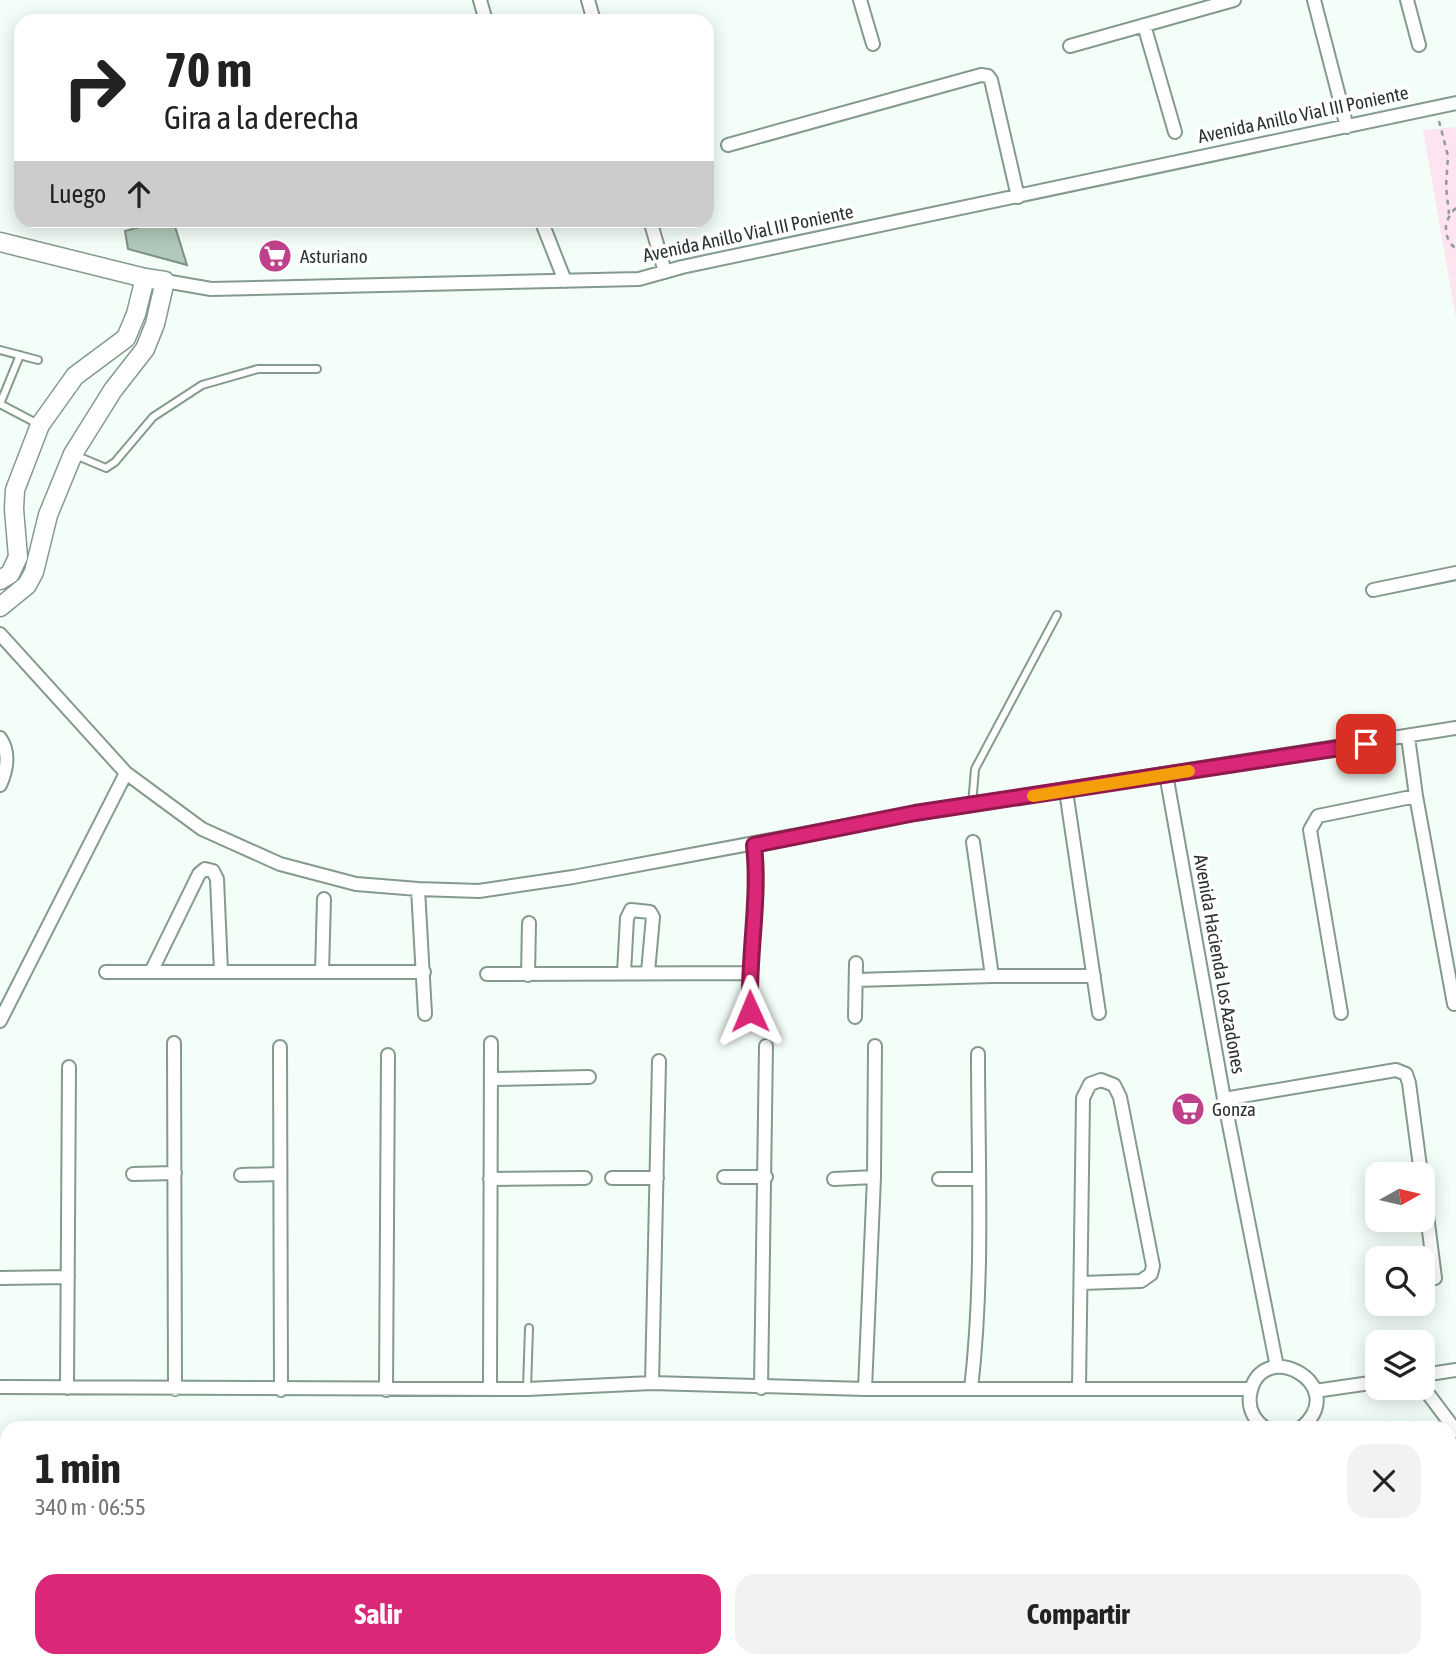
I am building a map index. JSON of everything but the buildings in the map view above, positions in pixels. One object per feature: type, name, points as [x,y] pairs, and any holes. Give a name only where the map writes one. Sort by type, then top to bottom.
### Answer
[{"type":"street","points":[[860,0],[873,44]]},
{"type":"street","points":[[1070,46],[1234,0]]},
{"type":"street","points":[[1314,0],[1347,127]]},
{"type":"street","points":[[1407,0],[1419,45]]},
{"type":"street","points":[[1144,25],[1175,132]]},
{"type":"street","points":[[728,145],[981,75],[988,76],[1018,197]]},
{"type":"street","name":"Avenida Anillo Vial III Poniente","points":[[0,242],[145,278],[211,289],[639,279],[1456,103]]},
{"type":"street","points":[[544,228],[565,281]]},
{"type":"street","points":[[652,228],[665,272]]},
{"type":"street","points":[[0,580],[10,573],[18,557],[14,509],[18,479],[40,425],[75,376],[126,338],[136,314],[145,278]]},
{"type":"street","points":[[0,607],[27,584],[34,572],[48,515],[73,454],[113,390],[145,349],[155,324],[165,281]]},
{"type":"street","points":[[90,366],[107,370],[113,375],[113,390]]},
{"type":"street","points":[[14,509],[22,522],[36,524],[48,515]]},
{"type":"street","points":[[1373,590],[1456,573]]},
{"type":"street","points":[[0,634],[126,773],[202,829],[280,864],[356,884],[479,891],[754,845],[915,813],[1456,728]]},
{"type":"street","points":[[1408,737],[1416,796],[1454,1004]]},
{"type":"street","points":[[0,738],[4,742],[8,770],[0,785]]},
{"type":"street","points":[[0,1021],[126,773]]},
{"type":"street","name":"Avenida Hacienda Los Azadones","points":[[1167,774],[1224,1099],[1277,1367]]},
{"type":"street","points":[[1066,791],[1099,1013]]},
{"type":"street","points":[[1341,1013],[1310,831],[1318,816],[1416,796]]},
{"type":"street","points":[[973,842],[992,976]]},
{"type":"street","points":[[750,1011],[749,973],[757,874],[754,845]]},
{"type":"street","points":[[151,972],[199,874],[205,869],[213,871],[217,878],[221,971]]},
{"type":"street","points":[[418,888],[425,1014]]},
{"type":"street","points":[[322,972],[324,899]]},
{"type":"street","points":[[624,974],[627,918],[631,911],[642,910],[650,912],[653,917],[648,972]]},
{"type":"street","points":[[528,975],[529,923]]},
{"type":"street","points":[[855,1017],[856,963]]},
{"type":"street","points":[[106,972],[424,972]]},
{"type":"street","points":[[487,974],[749,973]]},
{"type":"street","points":[[856,981],[1094,975]]},
{"type":"street","points":[[174,1043],[175,1389]]},
{"type":"street","points":[[490,1389],[491,1043]]},
{"type":"street","points":[[761,1388],[766,1046]]},
{"type":"street","points":[[865,1389],[874,1178],[875,1046]]},
{"type":"street","points":[[280,1047],[281,1390]]},
{"type":"street","points":[[971,1389],[976,1323],[978,1054]]},
{"type":"street","points":[[386,1390],[388,1055]]},
{"type":"street","points":[[652,1383],[659,1061]]},
{"type":"street","points":[[67,1388],[69,1067]]},
{"type":"street","points":[[1224,1099],[1396,1070],[1406,1074],[1409,1083],[1420,1162]]},
{"type":"street","points":[[492,1079],[589,1077]]},
{"type":"street","points":[[1079,1388],[1083,1098],[1090,1084],[1101,1080],[1114,1085],[1120,1097],[1153,1266],[1151,1274],[1141,1281],[1082,1283]]},
{"type":"street","points":[[133,1174],[174,1173]]},
{"type":"street","points":[[241,1175],[281,1174]]},
{"type":"street","points":[[724,1177],[766,1177]]},
{"type":"street","points":[[490,1180],[585,1178]]},
{"type":"street","points":[[612,1178],[657,1178]]},
{"type":"street","points":[[834,1179],[874,1178]]},
{"type":"street","points":[[939,1179],[978,1179]]},
{"type":"street","points":[[0,1278],[68,1276]]},
{"type":"street","points":[[1259,1421],[1252,1413],[1249,1400],[1251,1389],[1266,1371],[1277,1367],[1291,1367],[1302,1372],[1310,1381],[1315,1391],[1314,1412],[1307,1421]]},
{"type":"street","points":[[1435,1373],[1456,1370]]},
{"type":"street","points":[[0,1387],[386,1390],[527,1389],[652,1383],[761,1388],[1251,1389]]},
{"type":"street","points":[[1315,1391],[1365,1383]]},
{"type":"street","points":[[1433,1400],[1448,1421]]},
{"type":"lane","points":[[0,351],[38,360]]},
{"type":"lane","points":[[20,355],[0,404],[40,425]]},
{"type":"lane","points":[[73,454],[106,468],[115,462],[153,417],[202,385],[258,369],[317,369]]},
{"type":"lane","points":[[972,806],[975,769],[1057,615]]},
{"type":"lane","points":[[527,1389],[529,1328]]},
{"type":"path","points":[[1436,107],[1448,156],[1446,187],[1449,214],[1445,230],[1447,238],[1456,249]]},
{"type":"path","points":[[1449,214],[1456,208]]},
{"type":"shaded area","points":[[1456,127],[1456,318],[1423,130]]},
{"type":"slow traffic","points":[[1033,796],[1189,771]]},
{"type":"place","name":"Asturiano","points":[[275,256]]},
{"type":"place","name":"Gonza","points":[[1188,1109]]},
{"type":"route","points":[[750,1011],[749,973],[757,874],[754,845],[915,813],[1366,744]]}]
